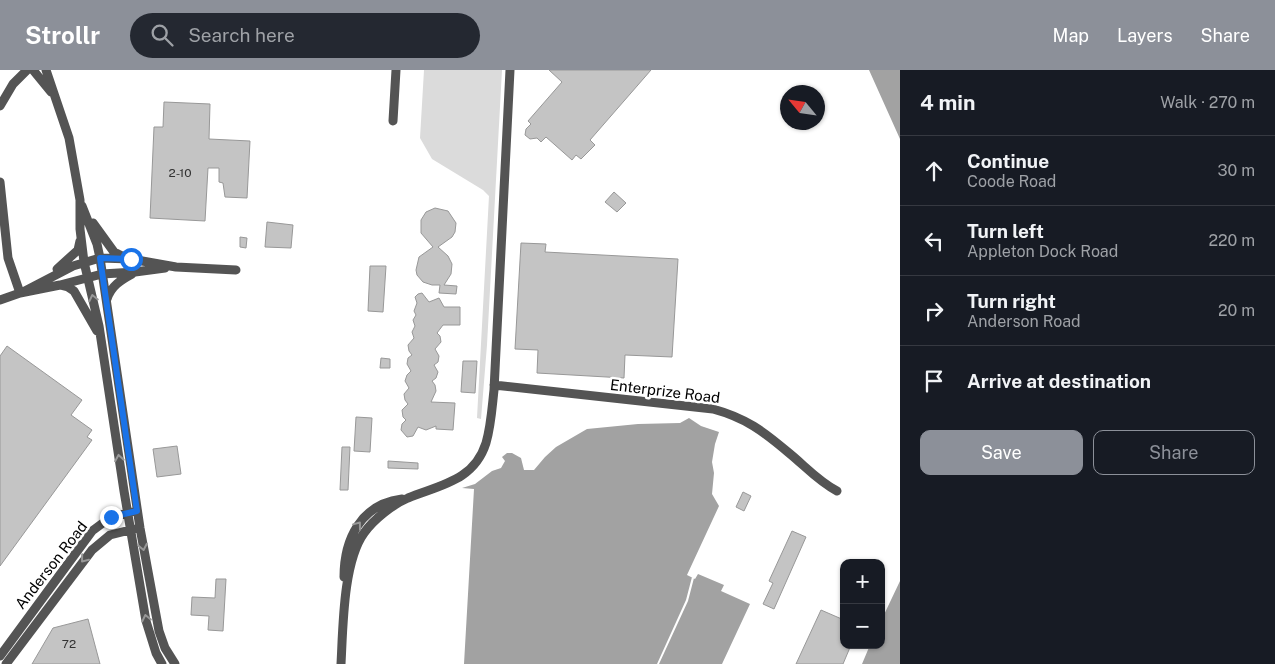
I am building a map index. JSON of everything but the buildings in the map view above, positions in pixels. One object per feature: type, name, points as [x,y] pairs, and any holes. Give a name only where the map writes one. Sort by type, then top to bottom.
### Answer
[{"type":"street","points":[[0,106],[13,84],[27,70]]},
{"type":"street","points":[[33,70],[56,98]]},
{"type":"street","points":[[46,70],[69,138],[80,201],[84,262],[102,343],[127,513],[135,529],[159,631],[165,648],[175,664]]},
{"type":"street","points":[[393,120],[396,70]]},
{"type":"street","points":[[341,664],[349,574],[355,550],[363,533],[377,519],[407,498],[464,476],[477,462],[486,445],[494,385],[510,70]]},
{"type":"street","points":[[0,182],[8,258],[13,276],[21,292]]},
{"type":"street","points":[[80,201],[97,244],[100,258],[137,511],[135,529],[146,621],[156,653],[162,664]]},
{"type":"street","points":[[80,201],[114,252],[128,259]]},
{"type":"street","points":[[37,284],[74,255],[78,250],[81,236]]},
{"type":"street","points":[[0,300],[84,262],[100,258],[128,259],[176,267],[236,270]]},
{"type":"street","points":[[21,292],[60,285],[102,274],[176,267]]},
{"type":"street","points":[[107,303],[115,284],[135,272]]},
{"type":"street","points":[[60,285],[74,291],[102,343]]},
{"type":"street","name":"Enterprize Road","points":[[494,385],[713,409],[734,414],[758,428],[790,453],[825,485],[838,491]]},
{"type":"street","name":"Anderson Road","points":[[0,656],[92,532],[111,517],[137,511]]},
{"type":"street","name":"Anderson Road","points":[[6,664],[92,550],[110,535],[135,529]]},
{"type":"shaded area","points":[[424,70],[502,70],[487,345],[481,419],[477,418],[489,196],[483,190],[432,159],[420,138]]},
{"type":"shaded area","points":[[869,70],[900,70],[900,139]]},
{"type":"shaded area","points":[[689,418],[701,426],[719,432],[712,462],[714,473],[712,494],[719,506],[687,575],[695,579],[698,574],[724,585],[721,591],[750,604],[722,664],[464,664],[474,489],[462,488],[475,484],[492,471],[501,468],[505,461],[502,457],[507,453],[512,453],[521,458],[524,470],[534,470],[556,447],[587,429],[638,424],[680,423]]},
{"type":"shaded area","points":[[900,581],[900,664],[862,664],[868,649],[885,649],[885,613]]},
{"type":"pier","points":[[692,577],[694,578],[688,601],[659,664],[657,664],[686,600]]},
{"type":"route","points":[[111,517],[137,511],[100,258],[131,259]]}]
